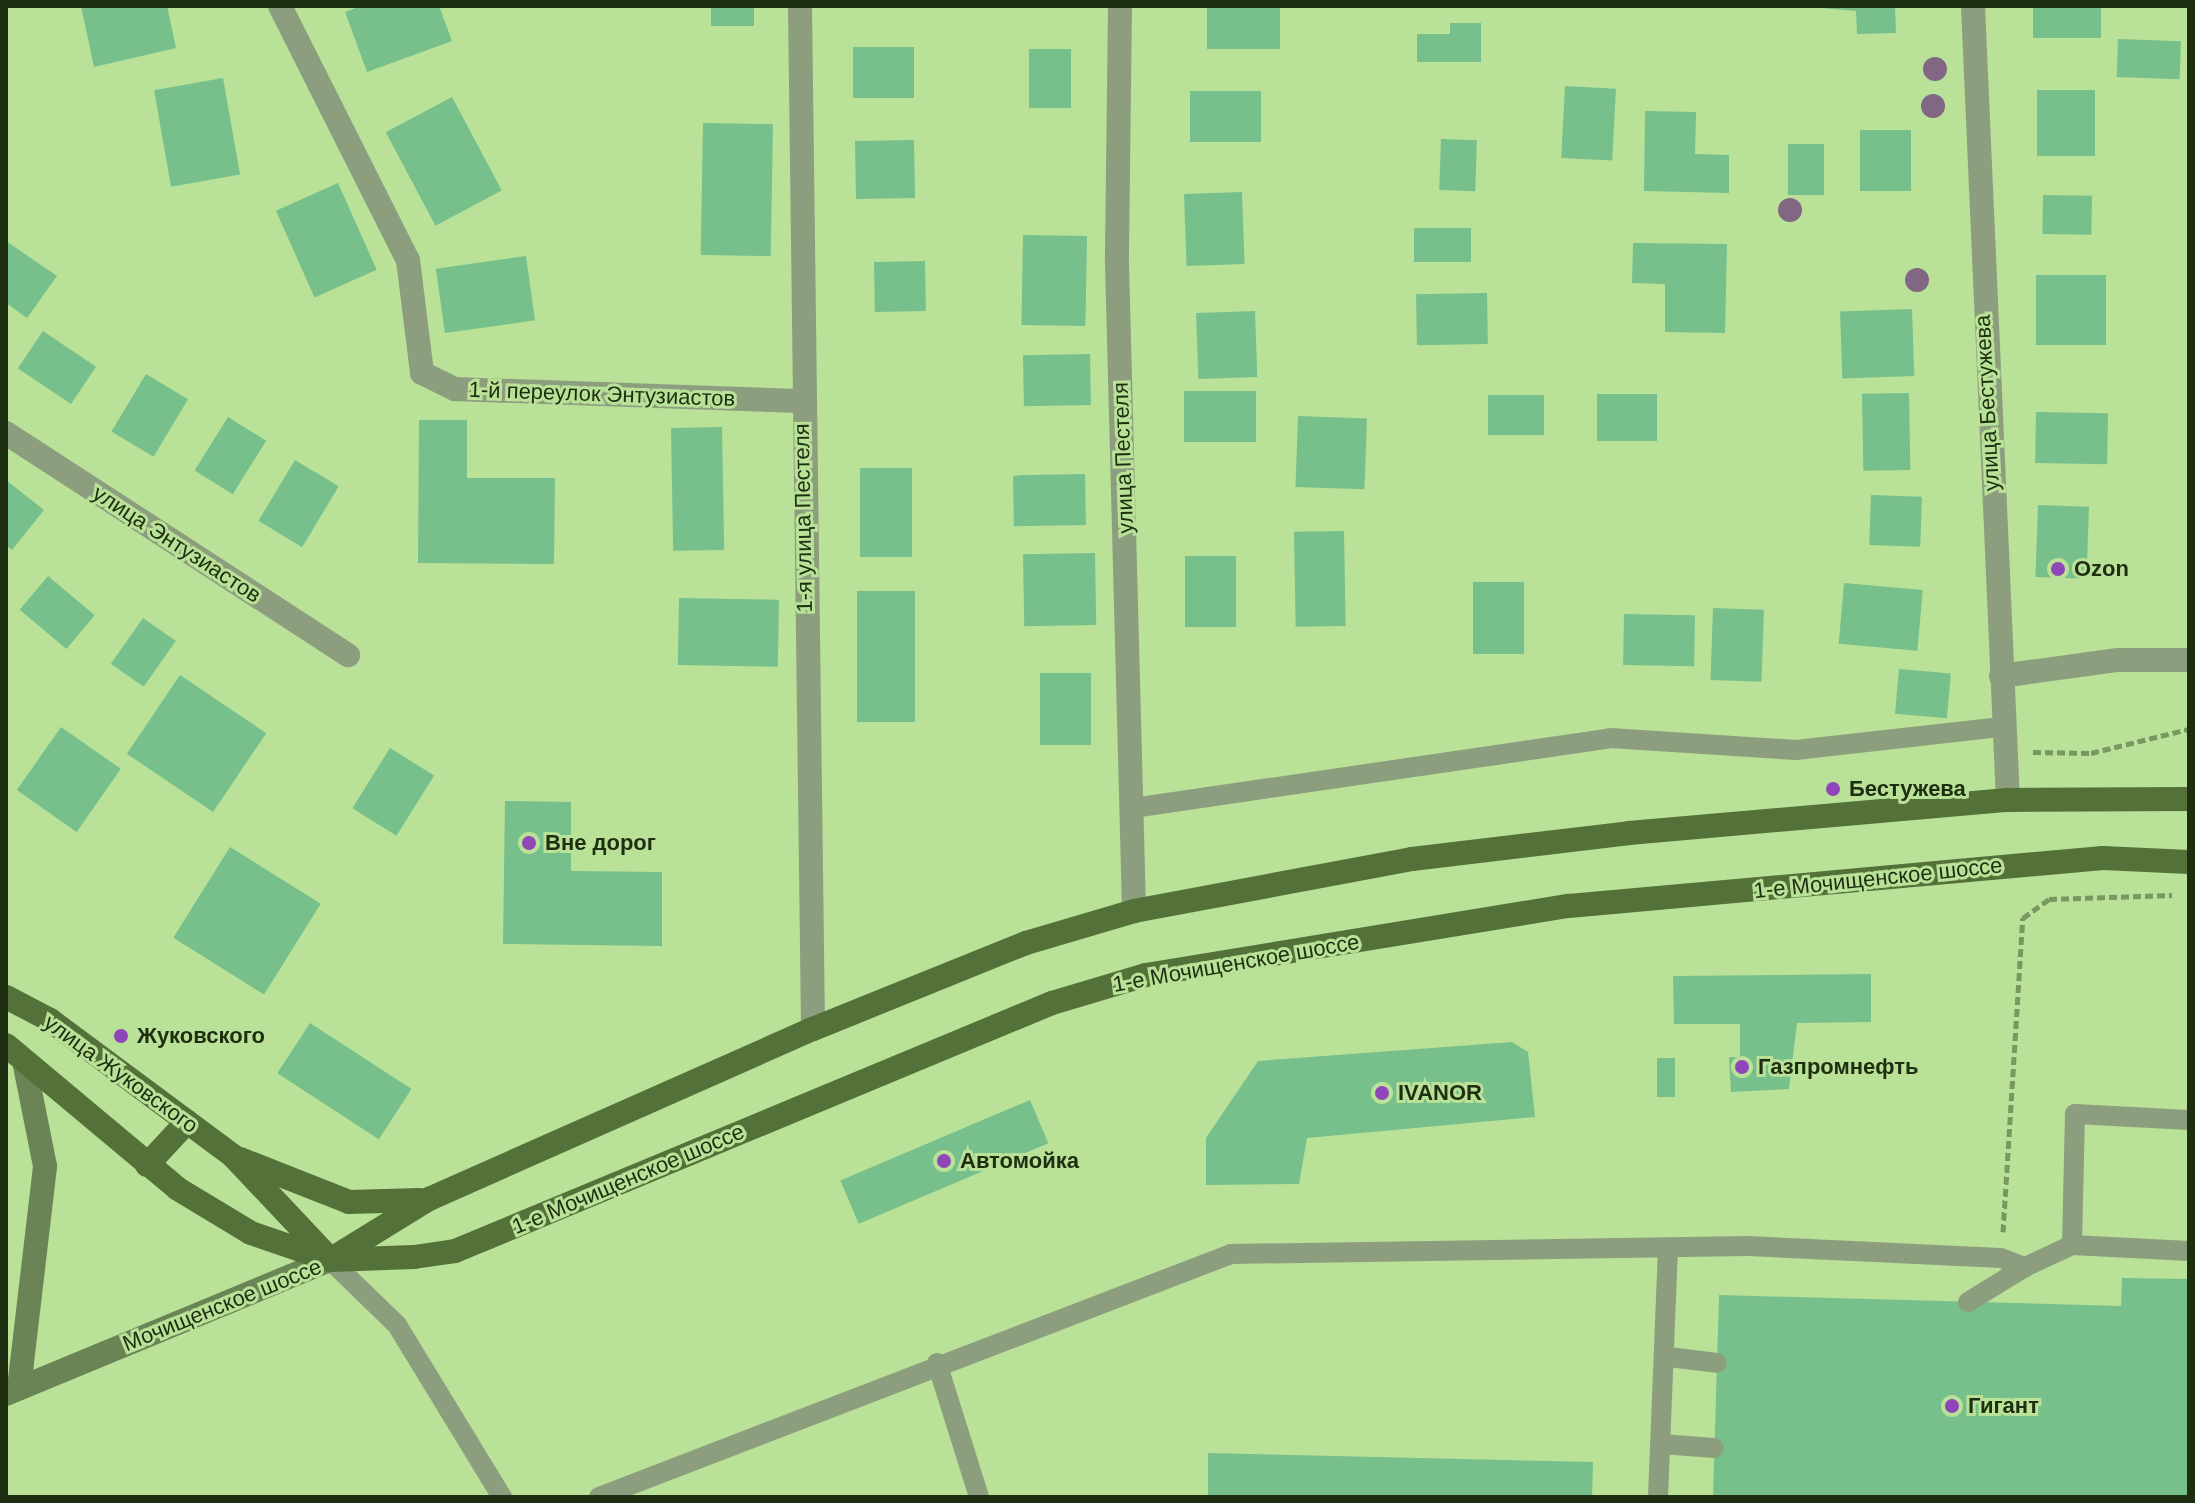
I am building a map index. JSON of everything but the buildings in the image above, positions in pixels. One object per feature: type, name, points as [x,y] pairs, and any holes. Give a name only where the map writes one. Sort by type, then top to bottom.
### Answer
[{"type":"main road","points":[[233,1156],[349,1202],[429,1199],[813,1029],[1026,943],[1134,911],[1412,859],[2008,800],[2189,799]]},
{"type":"main road","name":"1-е Мочищенское шоссе","points":[[330,1260],[455,1251],[1052,1003],[1146,975],[1569,906],[2103,858],[2189,862]]},
{"type":"main road","name":"улица Жуковского","points":[[6,997],[50,1020],[233,1156]]},
{"type":"main road","points":[[6,1045],[25,1066],[147,1165],[251,1233],[330,1260]]},
{"type":"main road","points":[[12,1391],[45,1166],[25,1066]]},
{"type":"main road","points":[[147,1165],[187,1122]]},
{"type":"main road","points":[[233,1156],[330,1260]]},
{"type":"main road","name":"Мочищенское шоссе","points":[[12,1391],[330,1260],[429,1199]]},
{"type":"street","name":"1-й переулок Энтузиастов","points":[[280,6],[408,260],[422,373],[455,389],[800,401]]},
{"type":"street","name":"1-я улица Пестеля","points":[[800,6],[800,401],[813,1029]]},
{"type":"street","name":"улица Пестеля","points":[[1120,6],[1117,264],[1134,911]]},
{"type":"street","name":"улица Бестужева","points":[[1973,6],[2003,752],[2008,800]]},
{"type":"street","name":"улица Энтузиастов","points":[[6,433],[348,655]]},
{"type":"street","points":[[2001,676],[2118,660],[2189,660]]},
{"type":"lane","points":[[1133,808],[1610,738],[1796,750],[2002,727]]},
{"type":"lane","points":[[2072,1245],[2075,1114],[2189,1120]]},
{"type":"lane","points":[[1968,1302],[2025,1267],[2072,1245],[2189,1251]]},
{"type":"lane","points":[[599,1497],[937,1363],[1231,1254],[1668,1252],[1748,1246],[2001,1258],[2025,1267]]},
{"type":"lane","points":[[1658,1497],[1669,1357],[1668,1252]]},
{"type":"lane","points":[[330,1260],[397,1325],[502,1497]]},
{"type":"lane","points":[[1669,1357],[1717,1363]]},
{"type":"lane","points":[[937,1363],[979,1497]]},
{"type":"lane","points":[[1662,1444],[1714,1448]]},
{"type":"path","points":[[2003,752],[2091,753],[2189,729]]},
{"type":"path","points":[[2001,1258],[2023,918],[2049,899],[2189,895]]},
{"type":"place","name":"Ozon","points":[[2058,569]]},
{"type":"place","name":"Бестужева","points":[[1833,789]]},
{"type":"place","name":"Вне дорог","points":[[529,843]]},
{"type":"place","name":"Жуковского","points":[[121,1036]]},
{"type":"place","name":"Газпромнефть","points":[[1742,1067]]},
{"type":"place","name":"IVANOR","points":[[1382,1093]]},
{"type":"place","name":"Автомойка","points":[[944,1161]]},
{"type":"place","name":"Гигант","points":[[1952,1406]]}]
